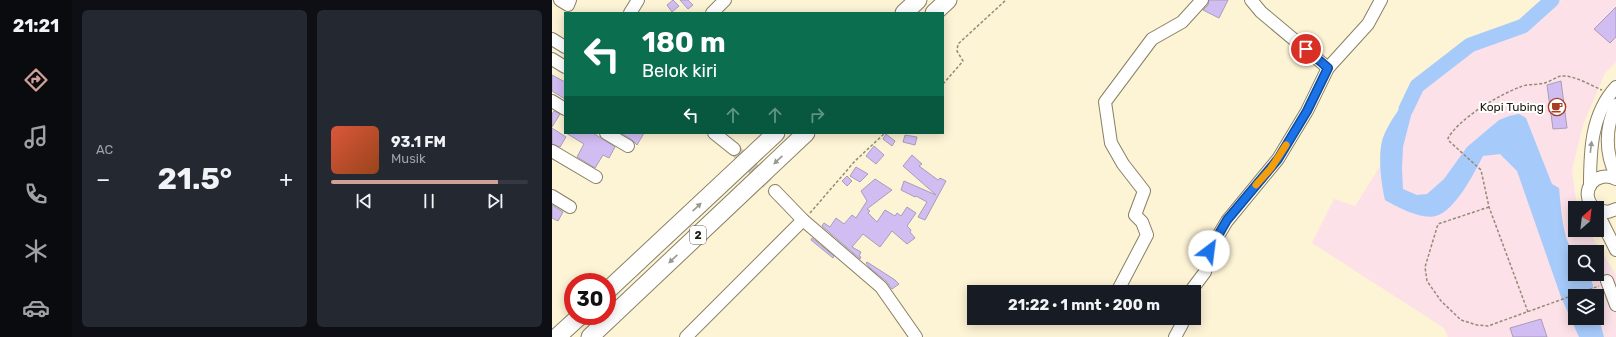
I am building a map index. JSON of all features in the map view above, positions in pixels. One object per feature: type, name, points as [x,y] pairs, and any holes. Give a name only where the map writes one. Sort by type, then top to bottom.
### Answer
[{"type":"highway","points":[[905,12],[918,0]]},
{"type":"highway","points":[[935,12],[948,0]]},
{"type":"highway","name":"2","points":[[616,283],[775,134]]},
{"type":"highway","name":"2","points":[[590,337],[805,134]]},
{"type":"highway","points":[[559,335],[570,325]]},
{"type":"street","points":[[560,0],[568,5],[570,0]]},
{"type":"street","points":[[631,12],[638,0]]},
{"type":"street","points":[[713,12],[726,0]]},
{"type":"street","points":[[1121,285],[1147,235],[1142,222],[1135,215],[1144,191],[1123,164],[1111,143],[1105,102],[1152,39],[1182,22],[1202,0]]},
{"type":"street","points":[[1251,0],[1261,12],[1328,68]]},
{"type":"street","points":[[1195,285],[1205,272],[1209,251],[1227,220],[1278,159],[1307,111],[1328,68],[1368,24],[1381,0]]},
{"type":"street","points":[[552,39],[564,46]]},
{"type":"street","points":[[552,59],[564,66]]},
{"type":"street","points":[[1590,201],[1588,192],[1590,186],[1590,158],[1593,130],[1613,90]]},
{"type":"street","points":[[552,101],[564,108]]},
{"type":"street","points":[[1616,105],[1610,120],[1607,136],[1608,154],[1611,166],[1616,175]]},
{"type":"street","points":[[608,134],[628,146]]},
{"type":"street","points":[[715,134],[734,148]]},
{"type":"street","points":[[553,154],[596,177]]},
{"type":"street","points":[[1590,186],[1599,177],[1608,176],[1616,179]]},
{"type":"street","points":[[775,191],[803,220],[880,287],[916,337]]},
{"type":"street","points":[[552,196],[570,207]]},
{"type":"street","points":[[1604,212],[1616,210]]},
{"type":"street","points":[[686,337],[803,220]]},
{"type":"street","points":[[1604,223],[1613,238],[1616,250]]},
{"type":"street","points":[[1607,281],[1616,305]]},
{"type":"street","points":[[1175,337],[1181,325]]},
{"type":"path","points":[[944,83],[963,61],[957,51],[958,44],[1006,0]]},
{"type":"path","points":[[1528,312],[1489,207],[1482,174],[1479,167],[1449,141],[1448,138],[1484,104],[1521,86],[1535,86],[1549,82],[1560,76],[1571,77],[1613,90]]},
{"type":"path","points":[[803,220],[855,161],[884,134]]},
{"type":"path","points":[[1489,207],[1438,224],[1425,267],[1427,281],[1441,301],[1461,320],[1477,325],[1488,326],[1595,288]]},
{"type":"shaded area","points":[[1562,0],[1616,0],[1616,62],[1605,73],[1583,125],[1572,170],[1576,201],[1568,201],[1568,237],[1592,237],[1597,245],[1568,245],[1568,281],[1604,281],[1604,256],[1616,275],[1616,337],[1448,337],[1444,328],[1312,243],[1334,199],[1355,206],[1402,132],[1422,89],[1464,51],[1547,10]]},
{"type":"water","points":[[1415,90],[1417,92],[1403,147],[1403,189],[1417,195],[1427,194],[1444,179],[1467,147],[1499,120],[1519,114],[1526,118],[1552,184],[1559,188],[1565,232],[1569,245],[1568,245],[1568,281],[1592,281],[1593,285],[1593,289],[1568,289],[1568,313],[1561,297],[1517,171],[1500,154],[1483,156],[1464,190],[1457,199],[1451,206],[1436,216],[1430,217],[1417,215],[1385,200],[1380,167],[1382,142],[1386,130],[1409,95]]},
{"type":"water","points":[[1574,325],[1601,325],[1604,337],[1579,337]]},
{"type":"building","points":[[673,0],[679,6],[672,12],[667,5]]},
{"type":"building","points":[[680,0],[688,0],[693,5],[688,9]]},
{"type":"building","points":[[1209,0],[1228,0],[1219,18],[1203,10],[1208,5]]},
{"type":"building","points":[[1616,7],[1616,37],[1610,43],[1594,29]]},
{"type":"building","points":[[552,75],[564,81],[564,98],[552,91]]},
{"type":"building","name":"Kopi Tubing","points":[[1561,81],[1567,128],[1553,129],[1547,85]]},
{"type":"building","points":[[554,111],[560,114],[552,127],[552,114]]},
{"type":"building","points":[[552,128],[566,137],[560,147],[552,144]]},
{"type":"building","points":[[568,134],[595,134],[615,147],[609,158],[603,155],[595,168],[577,157],[584,144]]},
{"type":"building","points":[[623,134],[643,134],[637,145]]},
{"type":"building","points":[[886,134],[895,141],[892,146],[883,139]]},
{"type":"building","points":[[905,135],[917,137],[915,145],[903,142]]},
{"type":"building","points":[[874,146],[884,155],[876,164],[866,156]]},
{"type":"building","points":[[912,155],[922,164],[919,166],[938,180],[940,178],[946,181],[925,220],[918,217],[927,202],[901,190],[904,181],[936,195],[903,166]]},
{"type":"building","points":[[856,167],[868,174],[860,182],[850,176]]},
{"type":"building","points":[[847,176],[852,181],[847,186],[842,181]]},
{"type":"building","points":[[875,179],[892,190],[867,209],[870,211],[868,213],[877,222],[885,210],[895,216],[897,213],[901,216],[907,207],[916,213],[907,226],[915,238],[907,244],[892,231],[880,247],[863,234],[852,247],[861,252],[859,256],[861,257],[860,259],[822,226],[824,223],[830,227],[836,218],[844,224],[852,215],[856,218],[867,201],[861,191]]},
{"type":"building","points":[[552,205],[563,212],[558,221],[552,218]]},
{"type":"building","points":[[812,238],[834,256],[833,258],[811,240]]},
{"type":"building","points":[[867,262],[899,284],[892,289],[886,281],[871,269],[866,263]]},
{"type":"building","points":[[1541,319],[1547,337],[1513,337],[1510,328]]},
{"type":"waterway","points":[[1406,109],[1417,86],[1470,45],[1523,26],[1552,0]]},
{"type":"tunnel","points":[[734,149],[775,191]]},
{"type":"slow traffic","points":[[1256,185],[1278,159],[1286,145]]},
{"type":"place","name":"Kopi Tubing","points":[[1557,107]]},
{"type":"route","points":[[1209,251],[1227,220],[1278,159],[1307,111],[1328,68],[1306,49]]}]
